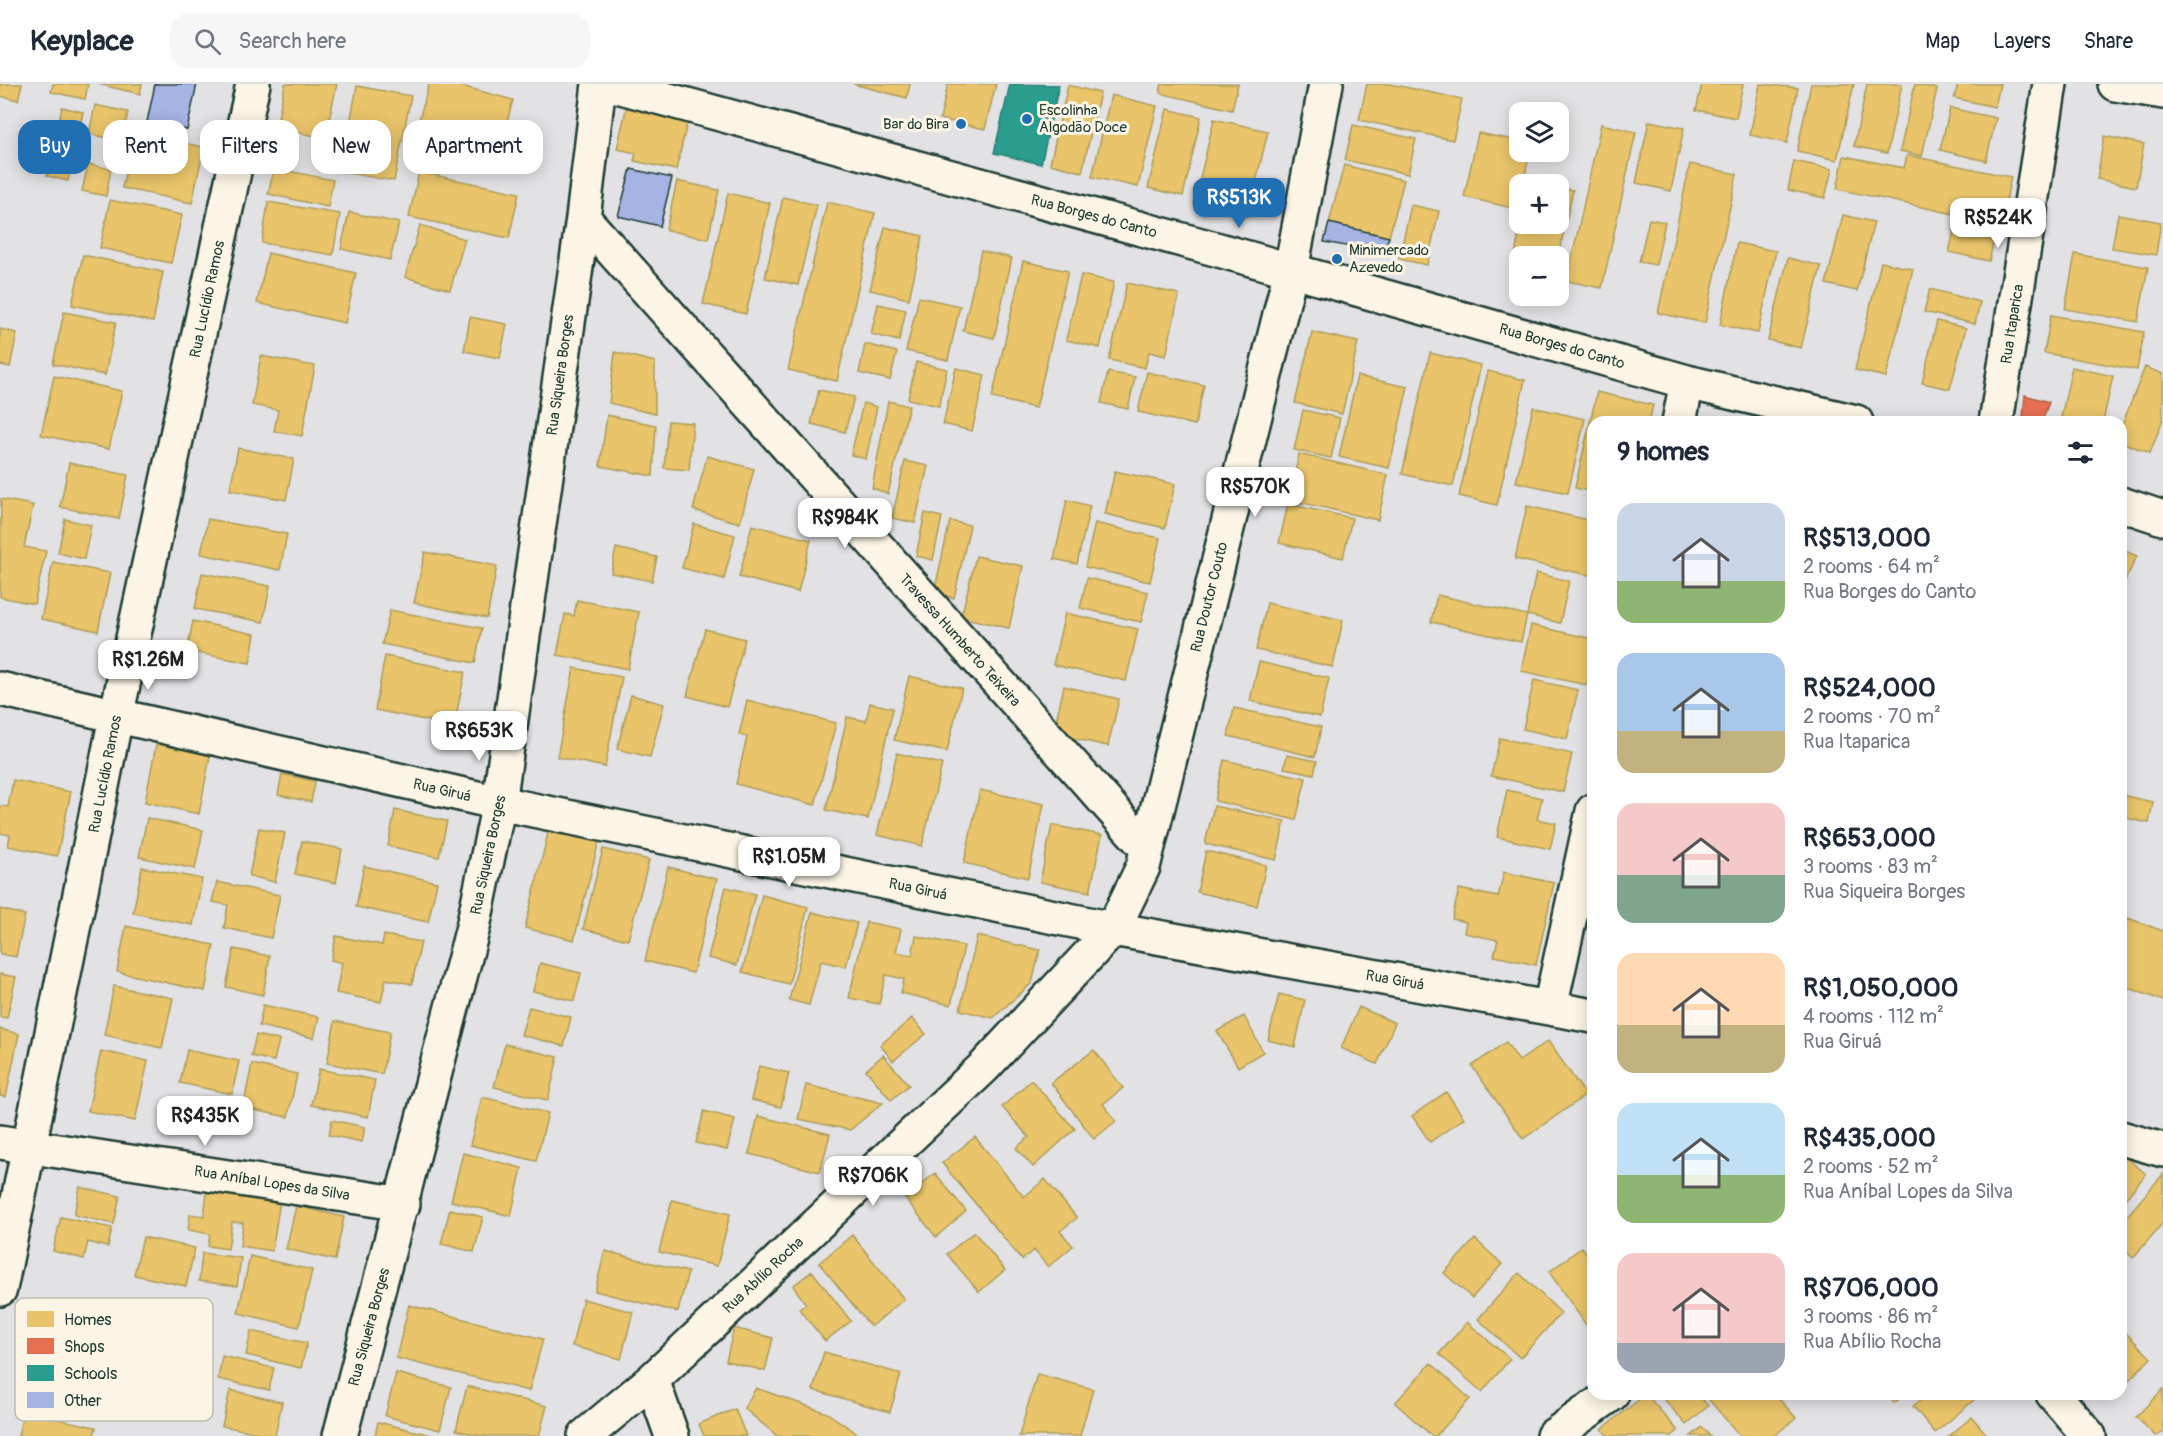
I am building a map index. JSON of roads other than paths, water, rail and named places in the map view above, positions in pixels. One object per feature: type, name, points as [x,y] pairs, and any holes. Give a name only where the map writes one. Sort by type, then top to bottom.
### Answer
[{"type":"street","name":"Rua Lucídio Ramos","points":[[0,1289],[15,1144],[116,717],[253,84]]},
{"type":"street","name":"Rua Siqueira Borges","points":[[339,1436],[403,1204],[473,927],[500,803],[583,218],[599,84]]},
{"type":"street","name":"Rua Borges do Canto","points":[[610,84],[1291,270],[1687,382],[1831,416]]},
{"type":"street","name":"Rua Doutor Couto","points":[[1113,929],[1143,867],[1146,847],[1291,270],[1326,84]]},
{"type":"street","name":"Rua Itaparica","points":[[1997,416],[2050,84]]},
{"type":"street","points":[[2115,84],[2163,92]]},
{"type":"street","name":"Travessa Humberto Teixeira","points":[[583,218],[1146,847]]},
{"type":"street","points":[[1679,416],[1687,382]]},
{"type":"street","points":[[2127,506],[2163,518]]},
{"type":"street","name":"Rua Giruá","points":[[0,689],[500,803],[1113,929],[1587,1015]]},
{"type":"street","points":[[1550,1008],[1587,838]]},
{"type":"street","name":"Rua Abílio Rocha","points":[[585,1436],[652,1380],[984,1067],[1113,929]]},
{"type":"street","points":[[2127,1140],[2163,1150]]},
{"type":"street","name":"Rua Aníbal Lopes da Silva","points":[[15,1144],[403,1204]]},
{"type":"street","points":[[652,1380],[672,1436]]},
{"type":"street","points":[[1553,1436],[1603,1400]]},
{"type":"street","points":[[2058,1400],[2089,1436]]},
{"type":"place","name":"Escolinha Algodão Doce","points":[[1027,119]]},
{"type":"place","name":"Bar do Bira","points":[[961,124]]},
{"type":"place","name":"Minimercado Azevedo","points":[[1337,259]]}]
